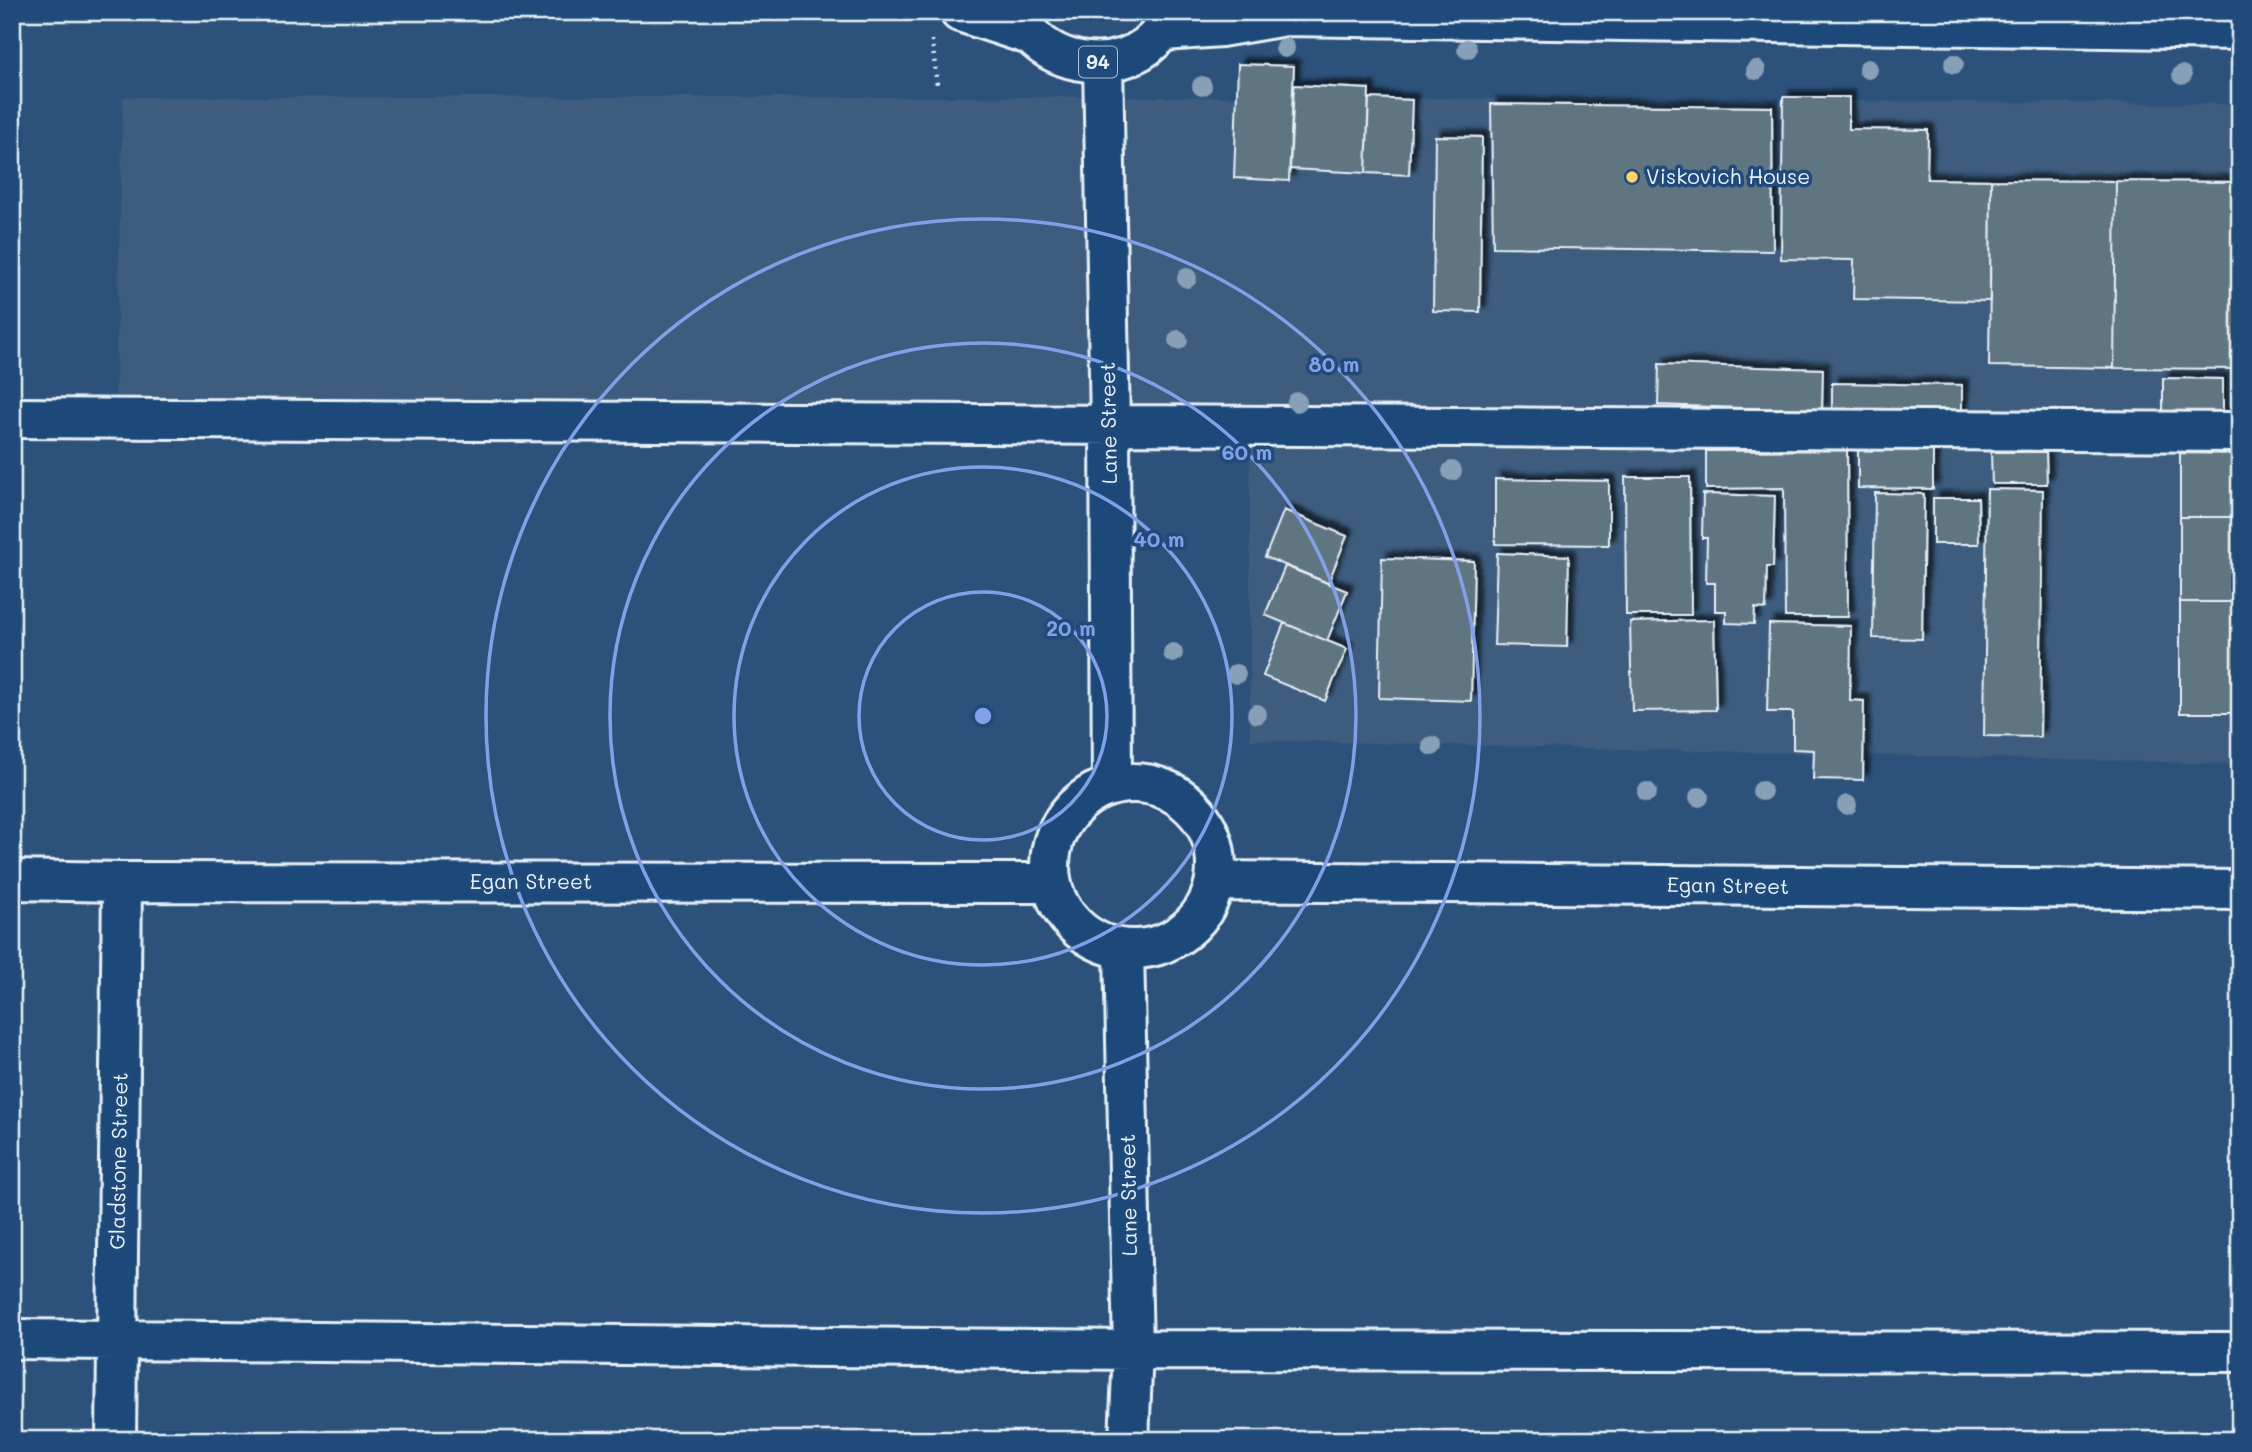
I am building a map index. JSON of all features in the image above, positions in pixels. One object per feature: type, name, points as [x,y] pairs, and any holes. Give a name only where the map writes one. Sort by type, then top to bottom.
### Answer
[{"type":"main road","name":"94","points":[[946,24],[1023,23],[1051,51],[1076,61],[1102,62],[1125,58],[1146,47],[1169,22],[1220,27],[1286,16],[2240,30]]},
{"type":"main road","name":"Lane Street","points":[[1102,62],[1110,425],[1112,784]]},
{"type":"main road","points":[[12,418],[2240,432]]},
{"type":"main road","points":[[1141,782],[1169,790],[1183,797],[1209,828],[1217,864],[1216,881],[1208,906],[1182,935],[1156,947],[1124,950],[1096,942],[1082,933],[1056,899],[1050,883],[1052,840],[1069,811],[1090,792],[1112,784],[1141,782]]},
{"type":"main road","name":"Egan Street","points":[[12,880],[1050,883]]},
{"type":"main road","name":"Egan Street","points":[[1216,881],[2240,890]]},
{"type":"main road","name":"Gladstone Street","points":[[116,1440],[122,882]]},
{"type":"main road","name":"Lane Street","points":[[1124,950],[1132,1350],[1129,1440]]},
{"type":"main road","points":[[12,1339],[1132,1350],[2240,1352]]},
{"type":"path","points":[[937,85],[946,24]]},
{"type":"shaded area","points":[[123,97],[1261,97],[2240,104],[2240,764],[1250,740],[1250,441],[115,419]]},
{"type":"building","points":[[1238,64],[1294,66],[1289,181],[1234,178]]},
{"type":"building","points":[[1294,85],[1369,89],[1366,173],[1290,169]]},
{"type":"building","points":[[1783,97],[1849,97],[1849,129],[1928,130],[1927,179],[1991,180],[1990,301],[1853,299],[1854,260],[1781,259]]},
{"type":"building","points":[[1369,98],[1412,100],[1409,175],[1366,173]]},
{"type":"building","name":"Viskovich House","points":[[1491,104],[1772,107],[1773,251],[1493,247]]},
{"type":"building","points":[[1435,136],[1482,137],[1480,312],[1433,311]]},
{"type":"building","points":[[1991,180],[2116,181],[2114,368],[1989,366]]},
{"type":"building","points":[[2116,181],[2240,182],[2240,369],[2114,368]]},
{"type":"building","points":[[1659,364],[1823,369],[1822,411],[1658,405]]},
{"type":"building","points":[[2163,378],[2223,379],[2223,417],[2163,416]]},
{"type":"building","points":[[1832,383],[1962,385],[1962,417],[1832,415]]},
{"type":"building","points":[[1858,449],[1933,450],[1933,489],[1858,488]]},
{"type":"building","points":[[1847,450],[1848,617],[1785,617],[1784,488],[1706,489],[1706,451]]},
{"type":"building","points":[[1991,452],[2046,452],[2047,484],[1992,484]]},
{"type":"building","points":[[2180,453],[2240,454],[2240,517],[2180,517]]},
{"type":"building","points":[[1625,477],[1690,477],[1691,615],[1626,615]]},
{"type":"building","points":[[1495,479],[1609,481],[1609,545],[1495,544]]},
{"type":"building","points":[[1987,489],[2043,490],[2040,737],[1984,736]]},
{"type":"building","points":[[1875,493],[1924,494],[1922,639],[1873,638]]},
{"type":"building","points":[[1703,494],[1775,496],[1773,567],[1767,567],[1766,609],[1755,608],[1754,624],[1726,623],[1726,611],[1715,611],[1715,583],[1706,583],[1707,538],[1702,538]]},
{"type":"building","points":[[1933,498],[1978,498],[1979,544],[1933,544]]},
{"type":"building","points":[[1284,510],[1347,536],[1328,583],[1265,557]]},
{"type":"building","points":[[2180,517],[2240,517],[2240,602],[2180,602]]},
{"type":"building","points":[[1497,553],[1569,556],[1567,647],[1494,645]]},
{"type":"building","points":[[1382,558],[1474,561],[1471,701],[1379,698]]},
{"type":"building","points":[[1285,566],[1347,591],[1327,641],[1265,615]]},
{"type":"building","points":[[2180,602],[2240,602],[2240,713],[2180,713]]},
{"type":"building","points":[[1714,620],[1716,710],[1632,711],[1630,622]]},
{"type":"building","points":[[1284,623],[1347,649],[1325,701],[1263,676]]},
{"type":"building","points":[[1769,624],[1851,626],[1850,700],[1864,701],[1863,780],[1813,779],[1814,750],[1793,749],[1793,712],[1767,712]]},
{"type":"place","name":"Viskovich House","points":[[1632,177]]}]
